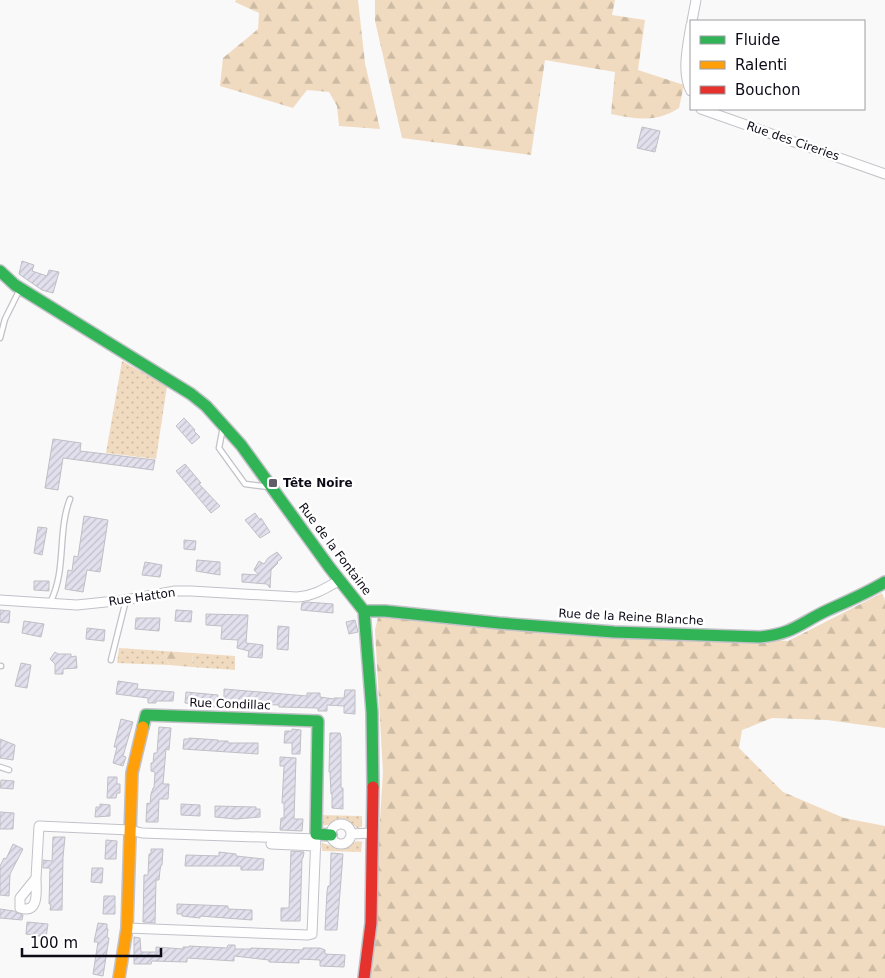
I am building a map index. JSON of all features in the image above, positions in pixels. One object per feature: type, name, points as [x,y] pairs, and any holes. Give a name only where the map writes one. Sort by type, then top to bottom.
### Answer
[{"type":"street","points":[[693,20],[696,0]]},
{"type":"street","points":[[690,33],[686,54],[688,85],[690,89]]},
{"type":"street","name":"Rue des Cireries","points":[[704,110],[885,174]]},
{"type":"street","name":"Rue de la Fontaine","points":[[0,271],[20,288],[191,394],[206,406],[241,445],[270,487],[364,611],[372,712],[373,833],[371,923],[364,978]]},
{"type":"street","name":"Rue Hatton","points":[[0,600],[78,605],[126,600],[175,591],[298,597],[322,591],[340,580]]},
{"type":"street","name":"Rue de la Reine Blanche","points":[[364,611],[376,610],[515,625],[639,632],[770,635],[795,631],[822,613],[875,589],[885,582]]},
{"type":"street","name":"Rue Condillac","points":[[127,928],[312,934],[318,721],[146,715],[132,773],[130,834]]},
{"type":"street","points":[[341,824],[349,828],[351,834],[351,838],[346,843],[340,844],[333,841],[331,835],[332,828],[341,824]]},
{"type":"street","points":[[36,878],[38,826],[180,839],[187,834],[316,840],[331,835]]},
{"type":"street","points":[[351,834],[373,833]]},
{"type":"street","points":[[119,978],[127,928],[130,834]]},
{"type":"lane","points":[[0,338],[4,319],[20,288]]},
{"type":"lane","points":[[224,424],[219,448],[241,479],[245,484],[270,487]]},
{"type":"lane","points":[[49,604],[55,593],[61,569],[65,512],[70,498]]},
{"type":"lane","points":[[111,660],[126,600]]},
{"type":"lane","points":[[0,767],[9,770]]},
{"type":"green space","points":[[236,0],[358,0],[365,63],[380,129],[339,126],[337,106],[329,92],[307,90],[293,108],[220,86],[223,58],[258,29],[259,13],[235,2]]},
{"type":"green space","points":[[375,0],[615,0],[612,15],[645,20],[638,70],[684,85],[679,108],[662,116],[646,119],[611,114],[615,72],[545,60],[531,155],[402,138],[375,21]]},
{"type":"green space","points":[[122,361],[167,386],[156,459],[106,453]]},
{"type":"green space","points":[[882,593],[885,600],[885,728],[827,720],[772,718],[742,730],[739,748],[783,792],[844,818],[885,826],[885,978],[370,978],[383,772],[375,630],[378,617],[788,641]]},
{"type":"green space","points":[[119,648],[164,651],[169,665],[117,663]]},
{"type":"green space","points":[[164,651],[193,653],[192,667],[169,665]]},
{"type":"green space","points":[[193,653],[235,656],[235,670],[192,667]]},
{"type":"green space","points":[[319,815],[362,816],[362,827],[357,828],[342,821],[329,825],[319,825]]},
{"type":"green space","points":[[357,841],[362,842],[361,852],[322,851],[322,843],[340,848]]},
{"type":"building","points":[[642,127],[660,131],[655,152],[637,148]]},
{"type":"building","points":[[22,261],[34,265],[32,271],[47,276],[49,270],[59,272],[53,293],[42,290],[19,274]]},
{"type":"building","points":[[184,418],[200,437],[192,444],[176,426]]},
{"type":"building","points":[[53,439],[81,443],[80,451],[155,460],[153,470],[63,458],[58,490],[45,488]]},
{"type":"building","points":[[185,464],[201,483],[199,484],[220,506],[211,513],[176,471]]},
{"type":"building","points":[[255,513],[260,520],[261,518],[270,532],[260,538],[245,520]]},
{"type":"building","points":[[84,516],[108,520],[100,572],[87,570],[83,592],[65,589],[68,570],[72,571],[74,556],[78,557]]},
{"type":"building","points":[[38,527],[47,528],[42,555],[34,553]]},
{"type":"building","points":[[184,540],[196,541],[195,550],[184,549]]},
{"type":"building","points":[[277,552],[282,558],[271,570],[270,588],[267,584],[242,582],[242,574],[259,575],[254,570],[259,561],[264,564],[268,558]]},
{"type":"building","points":[[197,560],[220,562],[220,575],[196,571]]},
{"type":"building","points":[[145,562],[162,565],[160,577],[142,575]]},
{"type":"building","points":[[34,581],[49,581],[49,591],[34,590]]},
{"type":"building","points":[[302,603],[333,604],[333,613],[301,610]]},
{"type":"building","points":[[0,610],[10,611],[9,623],[0,622]]},
{"type":"building","points":[[176,610],[192,611],[191,622],[175,621]]},
{"type":"building","points":[[206,614],[248,615],[246,643],[263,645],[262,658],[248,657],[249,651],[237,648],[238,640],[221,639],[222,626],[206,625]]},
{"type":"building","points":[[136,618],[160,618],[159,631],[135,629]]},
{"type":"building","points":[[355,620],[358,632],[349,634],[346,622]]},
{"type":"building","points":[[24,621],[44,624],[41,637],[22,633]]},
{"type":"building","points":[[278,626],[289,627],[288,650],[277,649]]},
{"type":"building","points":[[87,628],[105,630],[104,641],[86,639]]},
{"type":"building","points":[[55,652],[58,654],[71,654],[71,657],[76,656],[77,668],[63,669],[63,674],[55,674],[55,664],[50,659]]},
{"type":"building","points":[[21,663],[31,665],[27,688],[15,686]]},
{"type":"building","points":[[118,681],[138,684],[137,689],[174,692],[173,701],[148,703],[148,698],[116,694]]},
{"type":"building","points":[[224,689],[307,696],[307,693],[320,693],[320,697],[334,699],[344,698],[345,690],[355,690],[355,714],[344,713],[344,706],[327,705],[327,711],[318,711],[318,708],[279,707],[279,705],[257,704],[257,702],[224,701]]},
{"type":"building","points":[[186,692],[218,695],[217,707],[185,703]]},
{"type":"building","points":[[121,719],[133,722],[123,756],[126,757],[123,766],[113,763],[117,747],[114,747]]},
{"type":"building","points":[[159,727],[171,728],[169,750],[166,749],[163,784],[169,784],[168,799],[159,799],[158,822],[146,822],[147,803],[150,804],[154,788],[155,772],[151,771],[151,763],[153,763],[154,753],[157,753]]},
{"type":"building","points":[[292,729],[301,730],[300,754],[292,754],[292,743],[284,743],[285,731],[292,731]]},
{"type":"building","points":[[330,733],[340,733],[341,737],[343,809],[332,808],[329,772]]},
{"type":"building","points":[[0,739],[15,745],[13,760],[0,758]]},
{"type":"building","points":[[184,739],[228,741],[228,743],[258,743],[258,754],[183,749]]},
{"type":"building","points":[[280,757],[296,758],[294,819],[303,819],[302,831],[280,830],[281,818],[284,818],[284,803],[282,803],[284,766],[280,766]]},
{"type":"building","points":[[108,777],[117,777],[117,784],[120,784],[120,793],[117,793],[116,798],[107,798]]},
{"type":"building","points":[[1,780],[14,781],[13,789],[0,788]]},
{"type":"building","points":[[100,804],[110,805],[110,816],[95,817],[96,807],[100,807]]},
{"type":"building","points":[[181,804],[200,805],[200,816],[181,815]]},
{"type":"building","points":[[215,806],[256,807],[256,809],[260,809],[260,817],[236,819],[215,817]]},
{"type":"building","points":[[0,812],[14,813],[13,829],[0,829]]},
{"type":"building","points":[[53,837],[65,837],[62,910],[50,910],[50,868],[43,868],[43,860],[52,861]]},
{"type":"building","points":[[106,840],[117,841],[116,859],[105,859]]},
{"type":"building","points":[[13,844],[23,849],[10,874],[9,896],[0,895],[0,866],[4,858],[6,859]]},
{"type":"building","points":[[151,849],[163,849],[159,880],[156,880],[155,923],[143,922],[144,875],[148,875]]},
{"type":"building","points":[[291,851],[304,852],[302,858],[300,921],[281,921],[281,908],[289,908]]},
{"type":"building","points":[[219,852],[264,859],[263,870],[241,870],[241,866],[185,866],[186,855],[219,856]]},
{"type":"building","points":[[331,853],[343,854],[337,930],[325,930],[327,892],[328,886],[330,886]]},
{"type":"building","points":[[92,868],[103,868],[102,883],[91,882]]},
{"type":"building","points":[[104,896],[115,896],[115,914],[103,914]]},
{"type":"building","points":[[177,904],[228,906],[228,909],[252,910],[252,920],[182,916],[182,914],[177,914]]},
{"type":"building","points":[[0,909],[14,911],[23,915],[22,920],[0,918]]},
{"type":"building","points":[[27,922],[48,924],[46,937],[26,934]]},
{"type":"building","points":[[98,923],[107,924],[107,937],[109,938],[103,976],[93,974],[98,942],[94,942]]},
{"type":"building","points":[[134,937],[140,938],[141,952],[156,952],[156,947],[183,949],[183,947],[189,946],[227,948],[228,945],[235,945],[235,949],[303,950],[303,948],[320,948],[325,950],[325,954],[345,955],[344,967],[320,966],[320,960],[299,959],[299,963],[269,962],[269,960],[234,956],[234,961],[187,958],[187,962],[152,961],[151,964],[134,964]]},
{"type":"traffic: fast","points":[[0,271],[15,285],[191,394],[206,406],[241,445],[330,568],[364,611],[372,712],[373,787]]},
{"type":"traffic: fast","points":[[364,611],[385,611],[499,623],[614,632],[760,637],[789,631],[885,582]]},
{"type":"traffic: fast","points":[[143,727],[146,715],[318,721],[316,834],[331,835]]},
{"type":"traffic: slow","points":[[119,978],[127,928],[132,773],[143,727]]},
{"type":"traffic: jam","points":[[364,978],[371,923],[373,787]]},
{"type":"place","name":"Tête Noire","points":[[273,483]]}]
